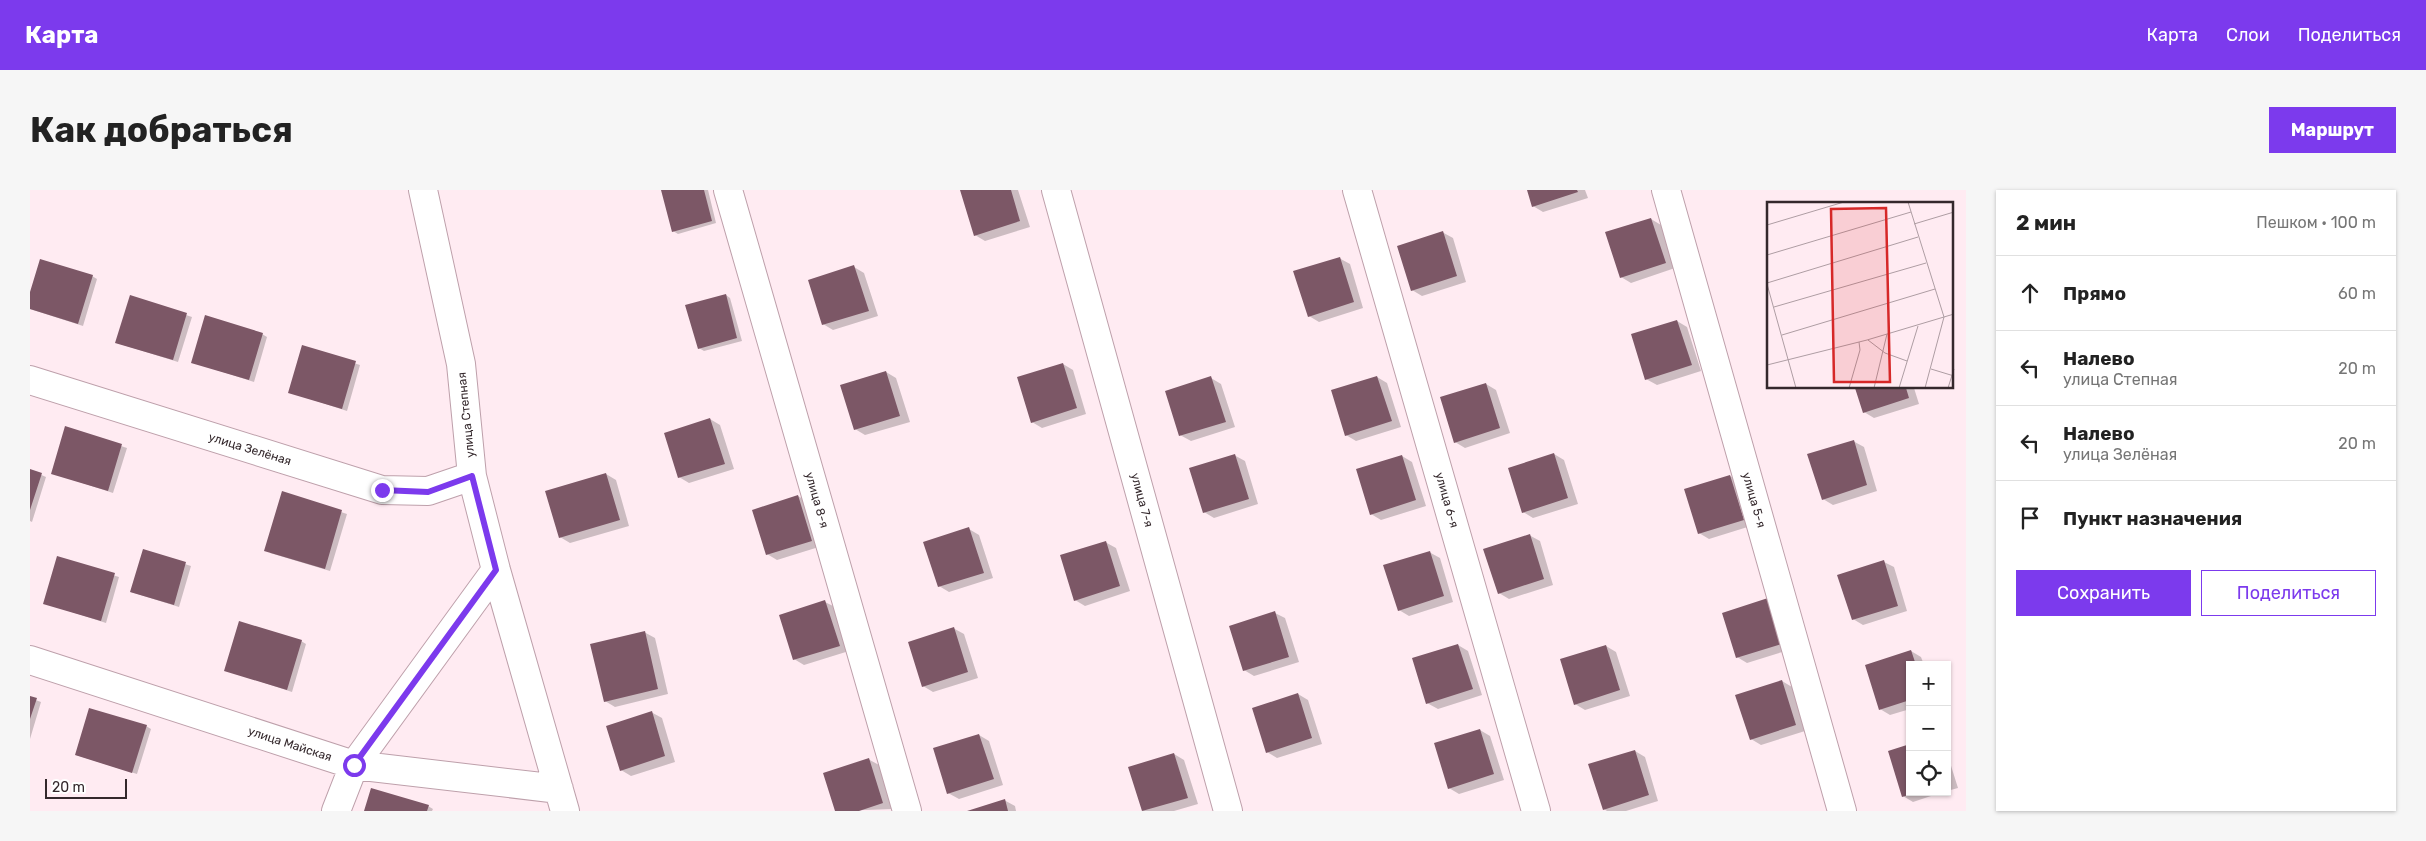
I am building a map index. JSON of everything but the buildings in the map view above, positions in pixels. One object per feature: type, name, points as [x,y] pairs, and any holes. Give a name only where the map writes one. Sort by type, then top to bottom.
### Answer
[{"type":"street","name":"улица Степная","points":[[423,190],[461,364],[472,476],[496,570],[562,800]]},
{"type":"street","name":"улица 8-я","points":[[728,190],[907,811]]},
{"type":"street","name":"улица 7-я","points":[[1056,190],[1228,811]]},
{"type":"street","name":"улица 6-я","points":[[1357,190],[1536,811]]},
{"type":"street","name":"улица 5-я","points":[[1666,190],[1842,811]]},
{"type":"street","name":"улица Зелёная","points":[[30,380],[382,490],[428,492],[472,476]]},
{"type":"street","points":[[336,811],[354,765],[496,570]]},
{"type":"street","name":"улица Майская","points":[[30,660],[354,765],[562,800]]},
{"type":"route","points":[[354,765],[496,570],[472,476],[428,492],[382,490]]}]
